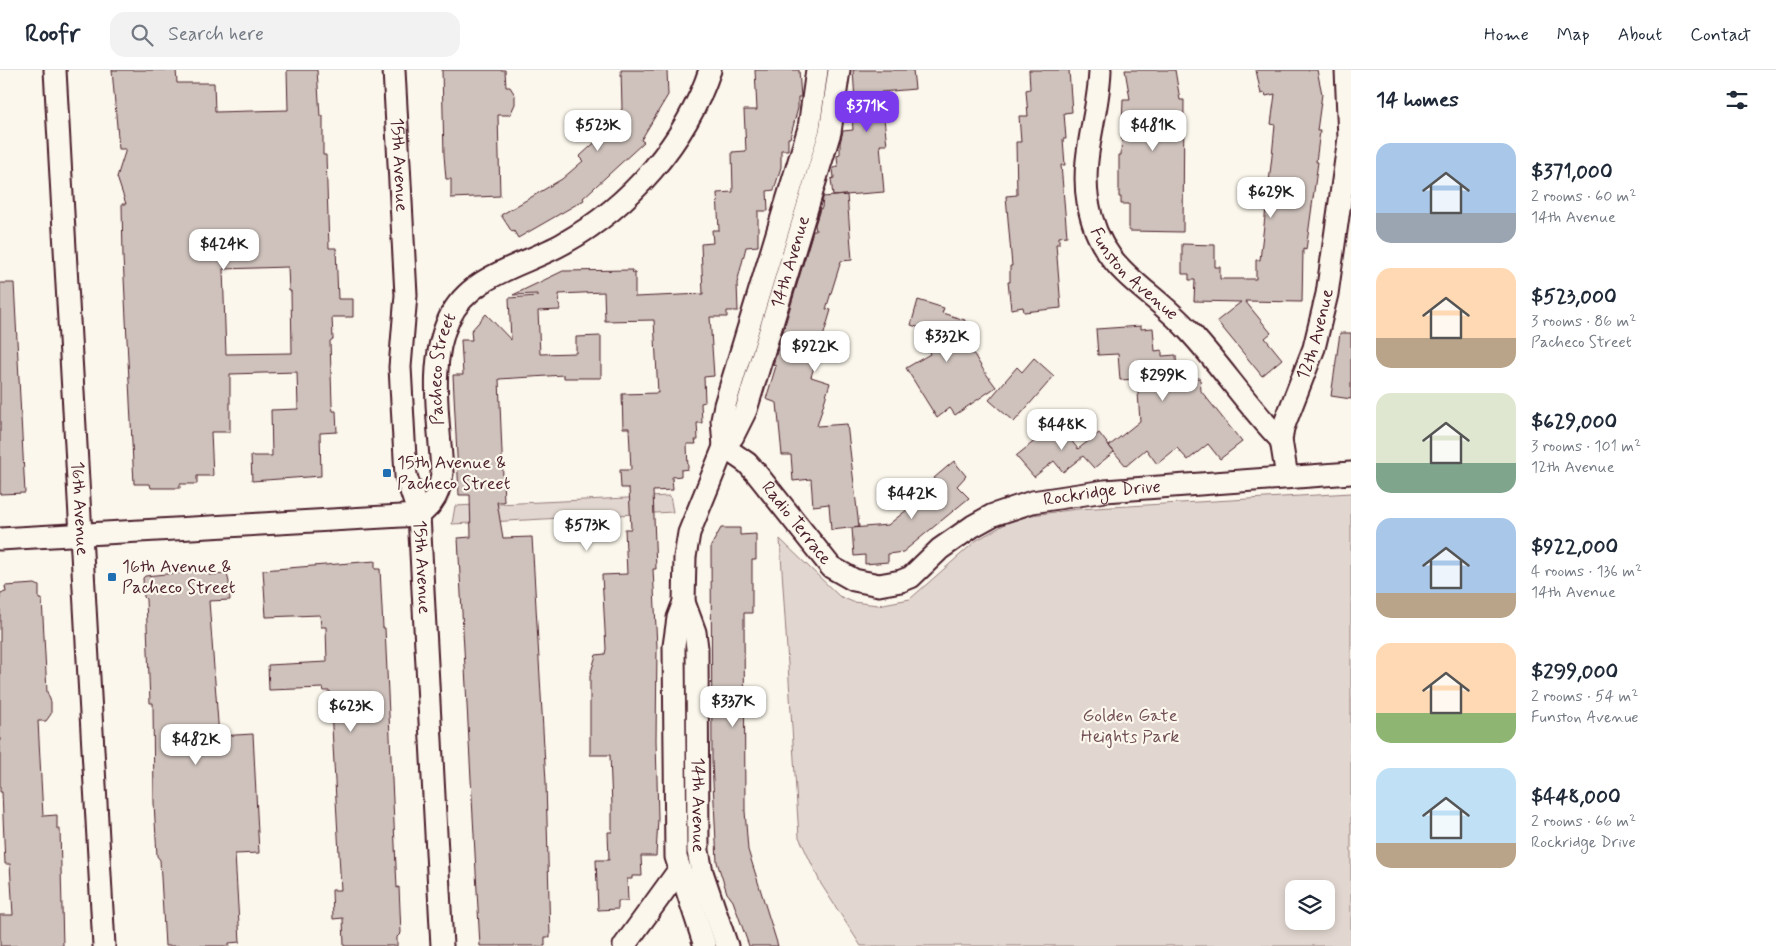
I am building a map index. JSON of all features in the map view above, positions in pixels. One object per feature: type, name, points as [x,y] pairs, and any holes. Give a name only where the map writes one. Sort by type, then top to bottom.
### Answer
[{"type":"street","name":"16th Avenue","points":[[55,70],[104,946]]},
{"type":"street","name":"15th Avenue","points":[[394,70],[406,294],[400,367],[406,476],[418,516],[442,946]]},
{"type":"street","name":"Pacheco Street","points":[[418,516],[436,498],[440,486],[442,473],[437,364],[444,332],[458,304],[471,290],[485,280],[576,236],[631,192],[660,159],[687,121],[699,100],[710,70]]},
{"type":"street","name":"14th Avenue","points":[[724,447],[722,420],[725,405],[809,128],[817,70]]},
{"type":"street","name":"14th Avenue","points":[[705,946],[679,870],[676,844],[674,646],[678,618],[684,602],[685,557],[690,532],[724,447],[740,424],[752,391],[830,132],[839,70]]},
{"type":"street","name":"Funston Avenue","points":[[1100,70],[1086,160],[1086,180],[1092,220],[1100,237],[1120,270],[1187,328],[1257,415],[1281,440]]},
{"type":"street","name":"12th Avenue","points":[[1287,478],[1281,440],[1290,404],[1314,348],[1328,294],[1349,138],[1350,112],[1346,70]]},
{"type":"street","name":"Radio Terrace","points":[[724,447],[747,463],[757,474],[831,567],[854,580],[879,585]]},
{"type":"street","name":"Rockridge Drive","points":[[879,585],[901,582],[911,576],[940,549],[973,526],[993,515],[1032,502],[1105,491],[1351,473]]},
{"type":"street","points":[[0,539],[418,516]]},
{"type":"street","name":"14th Avenue","points":[[684,602],[695,632],[697,648],[699,862],[727,946]]},
{"type":"street","points":[[624,946],[679,870]]},
{"type":"green space","name":"Golden Gate Heights Park","points":[[1351,493],[1351,946],[861,946],[821,884],[799,837],[780,539],[839,596],[853,602],[878,605],[910,599],[977,540],[1007,523],[1032,515],[1078,509]]},
{"type":"green space","points":[[670,496],[673,512],[452,524],[455,506]]},
{"type":"building","points":[[112,70],[176,70],[177,83],[214,83],[215,112],[288,110],[287,70],[317,70],[320,116],[323,116],[323,155],[326,155],[329,248],[336,248],[338,299],[353,299],[353,317],[332,317],[333,339],[330,341],[332,405],[333,411],[336,411],[337,432],[320,433],[321,476],[252,481],[251,456],[272,456],[271,410],[298,409],[297,372],[230,374],[230,432],[211,432],[213,476],[197,476],[197,484],[180,484],[180,488],[151,488],[150,484],[134,484],[123,257],[122,204],[126,204],[117,177],[126,149],[119,149]],"holes":[[[288,267],[289,291],[291,291],[292,353],[226,354],[223,269]]]},
{"type":"building","points":[[442,70],[505,70],[506,87],[510,87],[515,95],[515,104],[510,115],[498,115],[500,196],[451,198],[451,179],[446,179],[444,155]]},
{"type":"building","points":[[621,70],[667,70],[668,95],[641,140],[644,142],[583,198],[584,200],[518,238],[501,215],[562,179],[583,161],[579,157],[602,136],[622,109]]},
{"type":"building","points":[[755,70],[799,70],[801,97],[798,97],[798,108],[790,138],[788,138],[788,150],[781,150],[781,167],[774,190],[767,191],[768,211],[758,211],[758,246],[746,247],[737,283],[738,311],[727,311],[727,317],[710,317],[714,376],[704,377],[705,402],[701,403],[702,423],[697,423],[698,440],[695,440],[696,444],[687,444],[688,469],[681,470],[681,476],[672,477],[673,490],[653,491],[656,569],[653,569],[657,647],[656,740],[658,818],[656,856],[641,856],[642,876],[632,876],[632,879],[627,879],[628,901],[618,901],[618,909],[598,910],[596,860],[609,860],[608,832],[612,832],[612,806],[610,755],[590,755],[590,676],[596,655],[605,654],[606,649],[602,575],[627,574],[625,529],[631,529],[629,488],[621,488],[620,470],[631,470],[629,428],[623,428],[622,394],[658,393],[654,320],[605,321],[604,292],[559,294],[560,310],[538,311],[540,354],[576,353],[576,337],[601,336],[601,378],[564,378],[564,375],[499,379],[504,502],[497,502],[503,538],[532,537],[546,782],[550,937],[545,937],[545,946],[480,946],[458,538],[471,537],[470,495],[459,495],[453,375],[463,375],[461,340],[472,340],[471,331],[486,314],[511,340],[509,298],[537,296],[537,294],[513,295],[563,271],[632,270],[635,273],[635,297],[703,294],[701,244],[713,243],[712,230],[719,230],[717,193],[733,192],[732,152],[746,151],[744,110],[757,110]]},
{"type":"building","points":[[853,70],[913,70],[915,89],[881,92],[887,145],[880,145],[884,192],[833,196],[831,179],[834,178],[833,168],[838,167],[837,155],[840,154],[843,131],[853,130],[851,101],[855,101]]},
{"type":"building","points":[[1029,70],[1069,70],[1072,112],[1064,113],[1065,165],[1061,165],[1067,236],[1059,237],[1059,244],[1056,244],[1061,308],[1024,312],[1023,307],[1011,309],[1008,282],[1010,282],[1010,266],[1012,266],[1006,196],[1017,195],[1016,142],[1021,142],[1019,116],[1028,116],[1026,90],[1030,89]]},
{"type":"building","points":[[1125,70],[1175,70],[1180,100],[1184,100],[1183,232],[1129,231],[1129,204],[1121,204],[1121,197],[1119,197],[1119,155],[1121,155],[1123,99],[1130,99]]},
{"type":"building","points":[[1256,70],[1317,70],[1322,94],[1317,131],[1320,131],[1316,162],[1318,162],[1306,250],[1303,249],[1302,302],[1245,301],[1271,333],[1265,338],[1282,359],[1262,376],[1217,321],[1241,302],[1194,301],[1195,280],[1189,280],[1189,274],[1182,274],[1182,244],[1215,245],[1215,267],[1220,267],[1220,279],[1256,279],[1256,260],[1260,260],[1272,156],[1275,125],[1271,124],[1275,94],[1266,96],[1265,93],[1261,94]]},
{"type":"building","points":[[847,195],[852,260],[841,261],[826,309],[831,310],[811,377],[830,383],[817,426],[847,424],[859,527],[831,530],[829,504],[813,506],[811,479],[793,481],[791,455],[782,455],[777,403],[766,399],[776,366],[773,365],[813,231],[816,231],[815,225],[822,208],[823,197]]},
{"type":"building","points":[[0,283],[14,283],[25,493],[0,494]]},
{"type":"building","points":[[918,300],[944,308],[942,313],[965,320],[961,333],[996,387],[955,415],[950,408],[937,418],[906,368],[930,354],[920,328],[911,325]]},
{"type":"building","points":[[1141,326],[1141,329],[1153,328],[1155,351],[1162,350],[1162,356],[1176,355],[1177,376],[1186,375],[1186,379],[1200,378],[1201,391],[1242,442],[1220,459],[1208,444],[1188,460],[1177,448],[1157,464],[1146,449],[1126,466],[1109,446],[1140,421],[1137,379],[1120,380],[1118,354],[1098,355],[1096,329]]},
{"type":"building","points":[[1340,333],[1351,333],[1351,399],[1331,396]]},
{"type":"building","points":[[1034,358],[1054,376],[1014,422],[989,400],[1017,367],[1022,372]]},
{"type":"building","points":[[1057,423],[1078,449],[1099,433],[1114,452],[1094,468],[1083,456],[1063,472],[1054,461],[1034,477],[1016,456]]},
{"type":"building","points":[[954,461],[966,476],[957,486],[969,498],[903,552],[888,554],[888,562],[865,564],[865,555],[854,556],[852,528],[888,525],[939,484],[934,478]]},
{"type":"building","points":[[721,528],[740,528],[740,535],[756,534],[756,560],[752,560],[752,613],[744,613],[745,811],[748,850],[778,946],[749,946],[733,901],[727,893],[717,862],[712,762],[711,546]]},
{"type":"building","points":[[375,561],[375,569],[380,569],[383,628],[385,628],[397,888],[399,887],[401,933],[397,937],[397,946],[344,946],[343,918],[333,919],[332,890],[341,890],[330,691],[324,691],[323,688],[269,690],[268,665],[327,662],[326,627],[321,627],[320,615],[266,617],[263,570]]},
{"type":"building","points":[[208,570],[209,575],[227,574],[229,582],[230,600],[209,601],[219,736],[253,734],[259,853],[235,854],[240,942],[229,943],[229,946],[165,946],[160,860],[157,856],[154,803],[153,703],[150,703],[146,599],[144,597],[143,578],[145,576]]},
{"type":"building","points":[[35,584],[39,586],[39,599],[42,599],[47,692],[51,702],[51,714],[46,721],[38,721],[43,816],[57,815],[57,829],[60,829],[63,946],[0,946],[0,915],[13,915],[10,864],[5,864],[2,792],[0,792],[0,593],[6,592],[5,586]]},
{"type":"place","name":"15th Avenue & Pacheco Street","points":[[387,473]]},
{"type":"place","name":"16th Avenue & Pacheco Street","points":[[112,577]]}]
